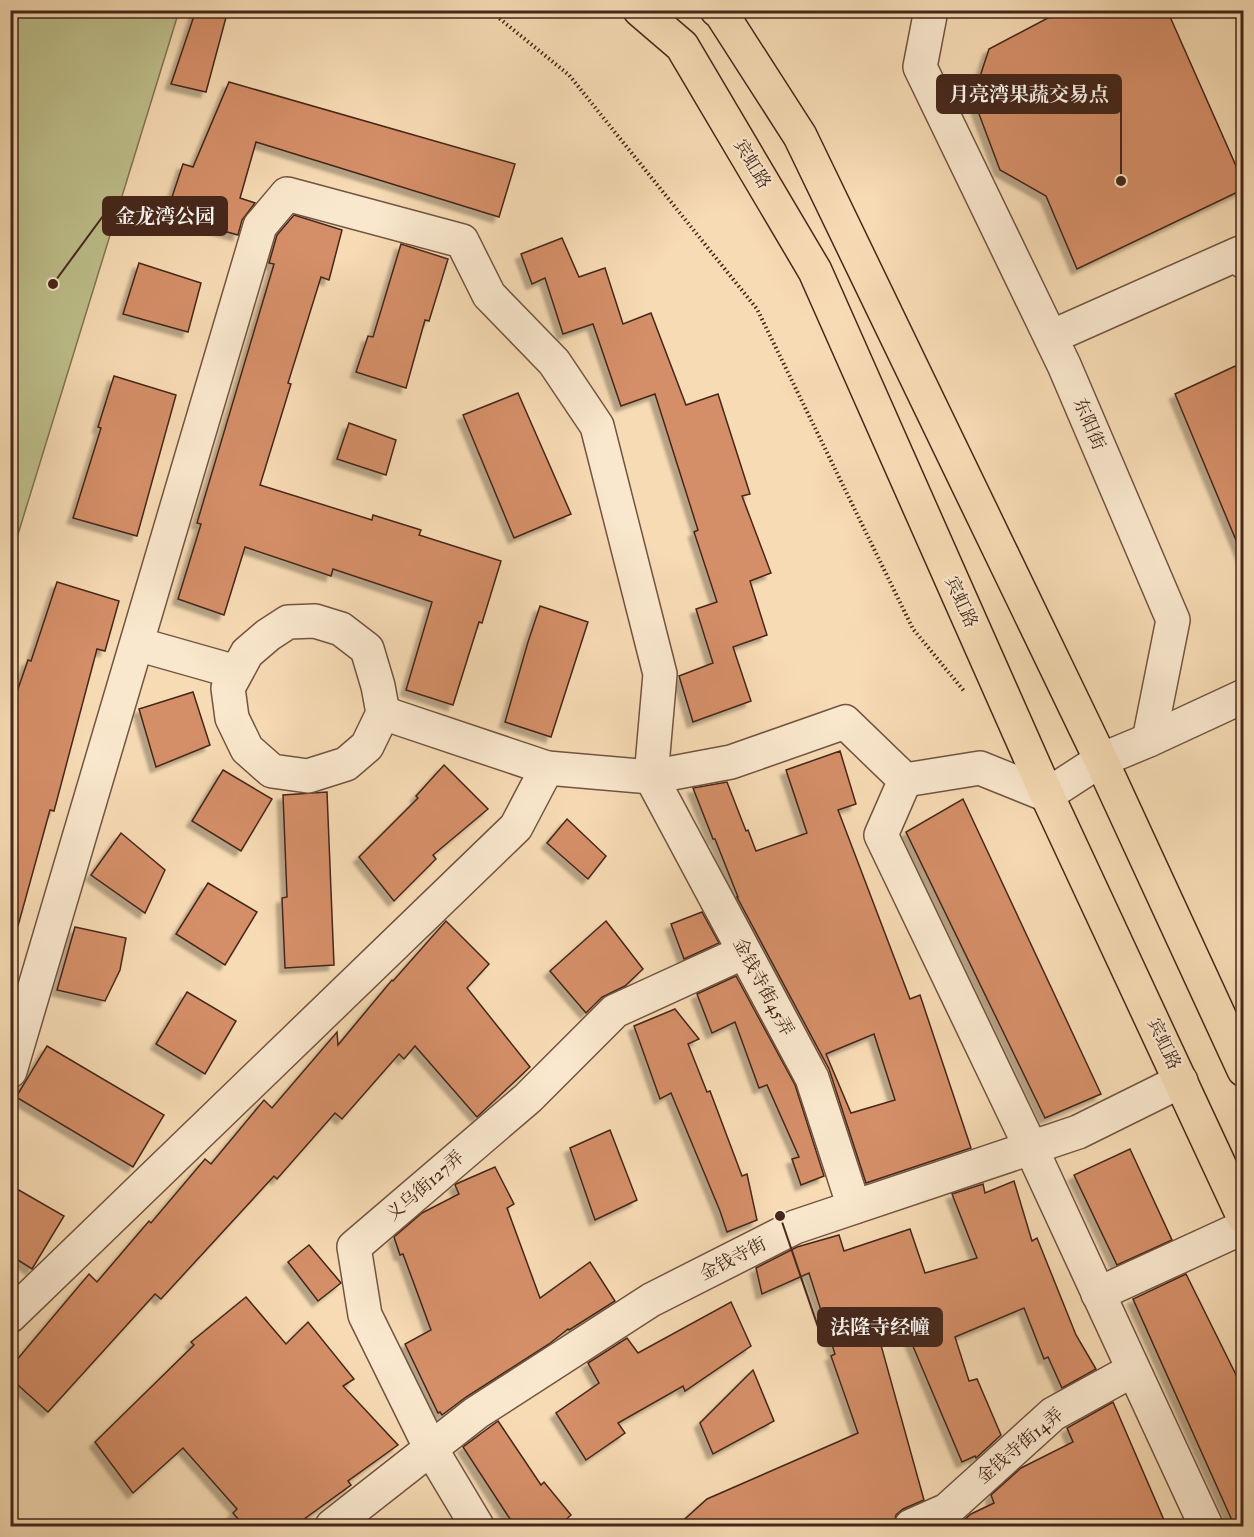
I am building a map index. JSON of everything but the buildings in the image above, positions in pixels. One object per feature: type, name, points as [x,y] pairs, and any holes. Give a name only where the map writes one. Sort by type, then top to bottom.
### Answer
[{"type":"main road","name":"宾虹路","points":[[640,10],[682,46],[815,271],[1047,795],[1244,1218]]},
{"type":"main road","points":[[717,10],[800,136],[1237,1038],[1244,1070]]},
{"type":"street","name":"东阳街","points":[[931,10],[921,67],[1051,337],[1173,620],[1149,740]]},
{"type":"street","points":[[10,1071],[260,226],[287,194],[462,241],[489,295],[554,362],[597,426],[660,674],[651,777]]},
{"type":"street","points":[[1051,337],[1240,254],[1244,262]]},
{"type":"street","points":[[315,621],[341,629],[367,649],[378,686],[382,713],[368,746],[346,764],[308,776],[272,771],[248,750],[232,718],[228,688],[236,672],[248,653],[288,622],[315,621]]},
{"type":"street","points":[[136,644],[236,672]]},
{"type":"street","points":[[905,780],[980,768],[1047,795],[1101,760],[1244,696]]},
{"type":"street","points":[[382,713],[547,768],[651,777],[731,762],[845,722],[905,780]]},
{"type":"street","points":[[10,1316],[516,827],[547,768]]},
{"type":"street","name":"金钱寺街45弄","points":[[651,777],[812,1078],[854,1208]]},
{"type":"street","points":[[905,780],[881,835],[1031,1148],[1206,1527]]},
{"type":"street","name":"义乌街127弄","points":[[477,1527],[431,1449],[365,1315],[354,1247],[528,1098],[615,1011],[744,952]]},
{"type":"street","name":"金钱寺街","points":[[332,1527],[476,1413],[651,1300],[795,1227],[1078,1132],[1181,1081]]},
{"type":"street","points":[[1098,1294],[1244,1227]]},
{"type":"street","name":"金钱寺街14弄","points":[[911,1527],[946,1510],[1053,1414],[1133,1371]]},
{"type":"path","points":[[489,10],[569,75],[757,309],[914,629],[965,693]]},
{"type":"green space","points":[[10,11],[179,11],[11,557]]},
{"type":"place","name":"月亮湾果蔬交易点","points":[[1121,181]]},
{"type":"place","name":"金龙湾公园","points":[[53,284]]},
{"type":"place","name":"法隆寺经幢","points":[[780,1216]]}]
